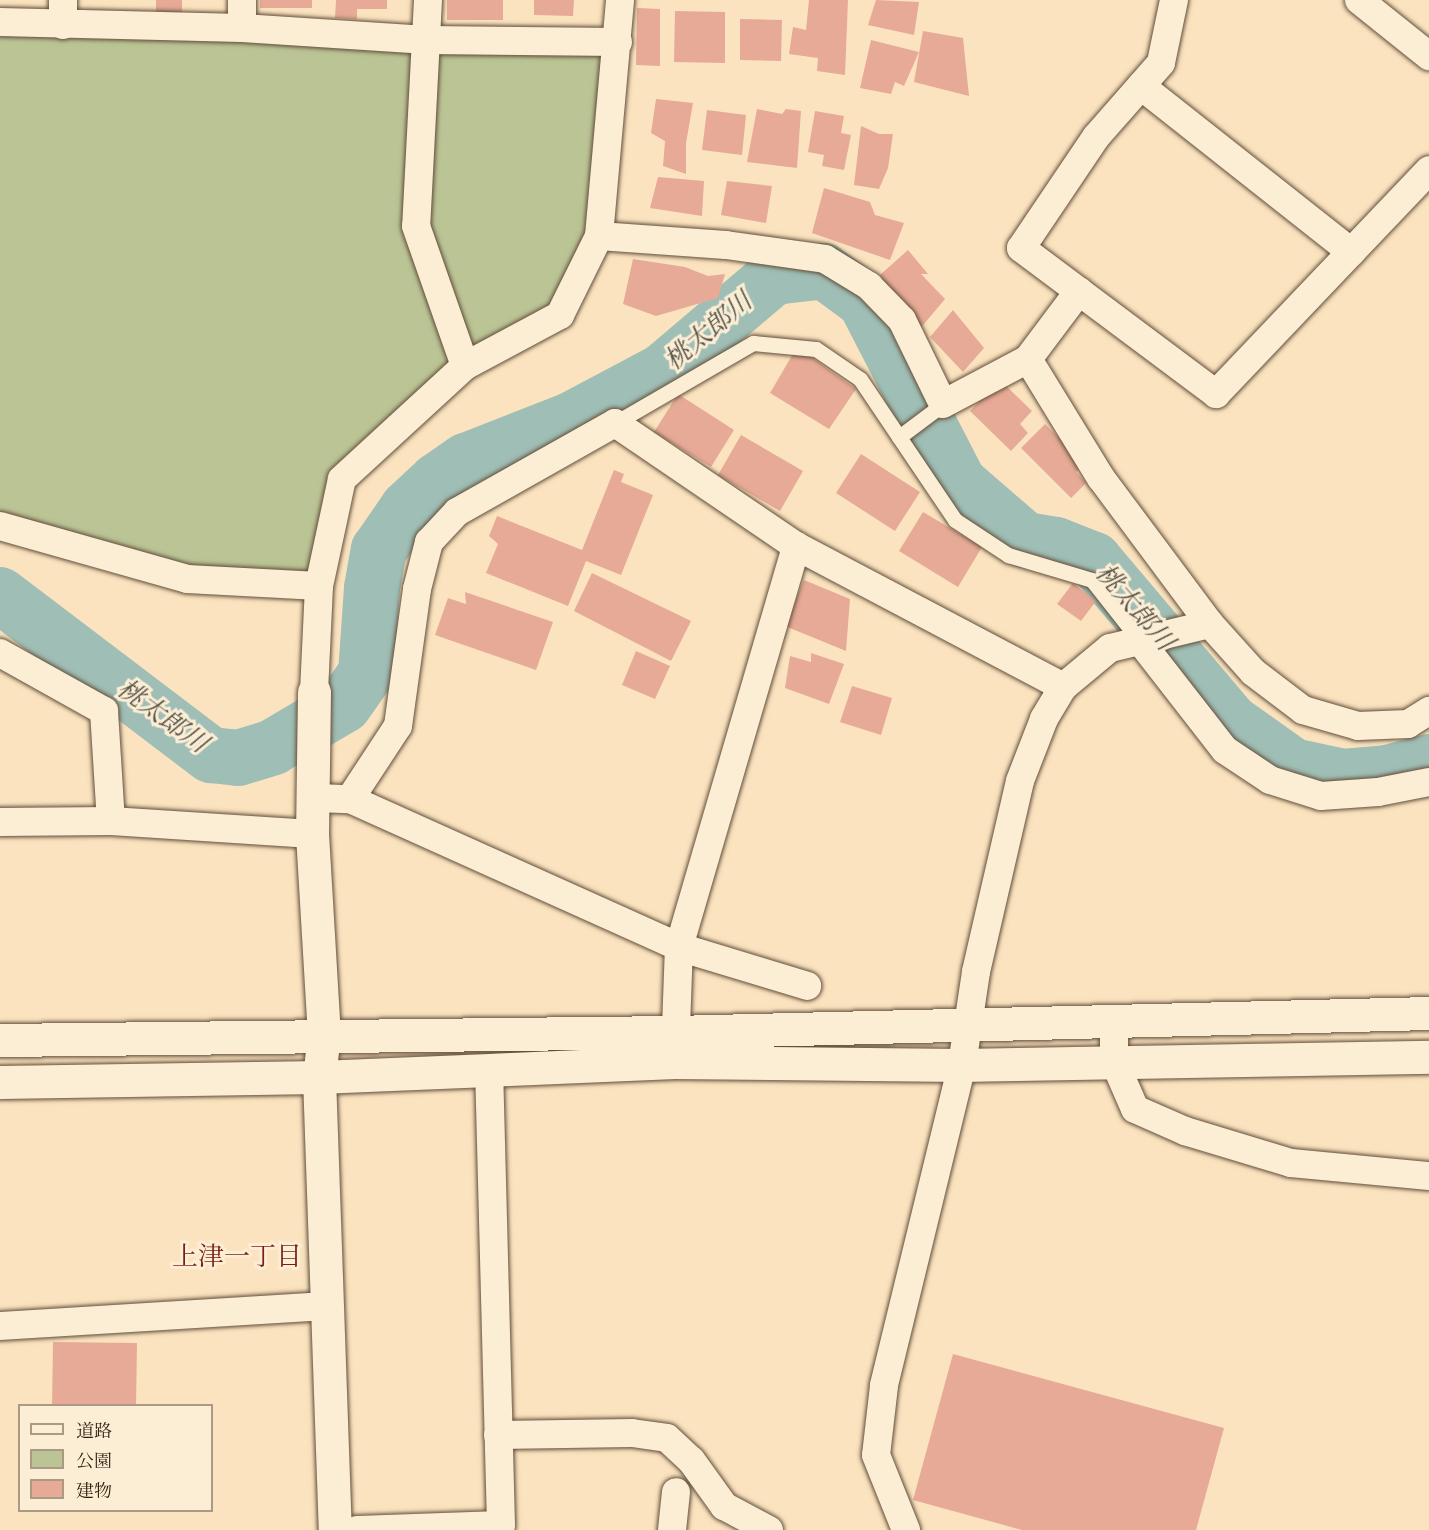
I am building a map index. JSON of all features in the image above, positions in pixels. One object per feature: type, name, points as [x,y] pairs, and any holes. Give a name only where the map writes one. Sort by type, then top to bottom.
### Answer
[{"type":"street","points":[[242,0],[242,28]]},
{"type":"street","points":[[428,0],[416,226],[465,366]]},
{"type":"street","points":[[335,1530],[319,1077],[324,1034],[312,834],[315,798],[314,692],[319,586],[342,479],[465,366],[560,315],[599,236],[620,0]]},
{"type":"street","points":[[1174,0],[1161,63],[1096,137],[1021,248],[1216,394],[1429,170]]},
{"type":"street","points":[[1359,0],[1429,56]]},
{"type":"street","points":[[0,22],[63,12],[242,28],[427,40],[618,42]]},
{"type":"street","points":[[1141,86],[1351,252]]},
{"type":"street","points":[[599,236],[726,245],[825,259],[869,286],[902,320],[943,404],[1028,358],[1078,291]]},
{"type":"street","points":[[1028,358],[1101,478],[1210,624],[1253,672],[1303,710],[1358,726],[1408,724],[1429,711]]},
{"type":"street","points":[[350,799],[398,726],[417,589],[429,542],[457,512],[615,423],[796,546],[1063,687]]},
{"type":"street","points":[[0,526],[187,579],[319,586]]},
{"type":"street","points":[[674,1047],[679,947],[796,546]]},
{"type":"street","points":[[906,1530],[876,1455],[884,1386],[962,1065],[970,1024],[976,972],[1020,781],[1044,719],[1063,687],[1110,648],[1210,624]]},
{"type":"street","points":[[1140,641],[1225,750],[1270,780],[1321,796],[1378,792],[1429,782]]},
{"type":"street","points":[[0,653],[104,711],[111,821]]},
{"type":"street","points":[[315,798],[350,799],[679,947],[807,986]]},
{"type":"street","points":[[0,822],[111,821],[312,834]]},
{"type":"street","points":[[0,1082],[319,1077],[489,1069],[674,1047],[970,1024],[1429,1013]]},
{"type":"street","points":[[1114,1022],[1114,1061],[1135,1109],[1185,1131],[1291,1163],[1429,1176]]},
{"type":"street","points":[[0,1040],[324,1034],[674,1047],[962,1065],[1429,1057]]},
{"type":"street","points":[[357,1530],[501,1525],[489,1069]]},
{"type":"street","points":[[0,1326],[328,1306]]},
{"type":"street","points":[[498,1435],[632,1433],[667,1438],[691,1460],[724,1506],[769,1530]]},
{"type":"street","points":[[672,1530],[676,1492]]},
{"type":"lane","points":[[615,423],[753,343],[816,349],[860,379],[955,520],[1008,555],[1092,580],[1140,641]]},
{"type":"lane","points":[[899,437],[943,404]]},
{"type":"green space","points":[[0,23],[618,42],[599,236],[560,315],[465,366],[342,479],[319,586],[187,579],[0,526]]},
{"type":"building","points":[[156,0],[182,0],[182,19],[156,18]]},
{"type":"building","points":[[260,0],[312,0],[312,8],[260,8]]},
{"type":"building","points":[[336,0],[387,0],[387,9],[357,9],[357,19],[335,18]]},
{"type":"building","points":[[447,0],[503,0],[503,20],[447,20]]},
{"type":"building","points":[[534,0],[574,0],[573,16],[534,15]]},
{"type":"building","points":[[809,0],[848,0],[845,75],[817,71],[818,58],[789,54],[793,27],[806,30]]},
{"type":"building","points":[[876,0],[919,2],[914,35],[868,25]]},
{"type":"building","points":[[637,8],[660,9],[660,66],[636,65]]},
{"type":"building","points":[[675,11],[725,12],[725,63],[674,62]]},
{"type":"building","points":[[740,19],[782,20],[781,61],[740,60]]},
{"type":"building","points":[[923,31],[963,38],[969,96],[914,82]]},
{"type":"building","points":[[871,40],[919,52],[904,86],[895,82],[891,94],[860,88]]},
{"type":"building","points":[[656,99],[693,103],[686,143],[686,174],[663,166],[665,141],[651,133]]},
{"type":"building","points":[[757,109],[782,114],[786,109],[801,111],[797,168],[747,162]]},
{"type":"building","points":[[707,110],[746,115],[742,155],[702,150]]},
{"type":"building","points":[[815,111],[844,116],[841,133],[851,135],[844,170],[822,166],[824,155],[808,152]]},
{"type":"building","points":[[861,126],[879,134],[893,134],[888,168],[879,189],[854,185]]},
{"type":"building","points":[[658,177],[704,181],[702,216],[650,208]]},
{"type":"building","points":[[727,181],[772,186],[766,223],[721,215]]},
{"type":"building","points":[[824,188],[870,202],[875,215],[904,223],[890,260],[812,233]]},
{"type":"building","points":[[908,250],[928,274],[921,274],[945,299],[919,330],[880,275]]},
{"type":"building","points":[[633,259],[685,267],[708,276],[725,274],[718,298],[656,316],[623,304]]},
{"type":"building","points":[[953,310],[984,348],[963,372],[930,337]]},
{"type":"building","points":[[797,347],[856,389],[829,429],[770,393]]},
{"type":"building","points":[[1000,380],[1032,411],[1020,424],[1028,433],[1011,451],[970,411]]},
{"type":"building","points":[[678,394],[734,430],[711,467],[654,432]]},
{"type":"building","points":[[1045,424],[1085,464],[1076,472],[1086,483],[1071,498],[1021,448]]},
{"type":"building","points":[[741,435],[803,471],[780,511],[718,475]]},
{"type":"building","points":[[861,454],[920,492],[895,531],[836,493]]},
{"type":"building","points":[[614,470],[624,474],[621,482],[653,495],[621,575],[586,561],[568,606],[486,573],[498,544],[489,536],[497,516],[582,550]]},
{"type":"building","points":[[923,512],[982,547],[958,587],[899,551]]},
{"type":"building","points":[[592,573],[691,621],[671,661],[574,611]]},
{"type":"building","points":[[804,580],[850,599],[846,651],[785,626]]},
{"type":"building","points":[[1073,583],[1096,601],[1081,621],[1057,604]]},
{"type":"building","points":[[465,592],[553,622],[536,670],[435,635],[448,598],[466,604]]},
{"type":"building","points":[[636,651],[670,666],[655,699],[622,685]]},
{"type":"building","points":[[811,653],[844,664],[829,704],[785,688],[790,656],[811,662]]},
{"type":"building","points":[[852,686],[892,698],[881,735],[840,722]]},
{"type":"building","points":[[53,1342],[137,1343],[136,1404],[52,1404]]},
{"type":"building","points":[[953,1354],[1224,1428],[1196,1530],[1022,1530],[913,1500]]},
{"type":"waterway","name":"桃太郎川","points":[[0,595],[211,755],[238,758],[273,747],[344,705],[366,674],[372,588],[379,550],[408,508],[437,481],[466,461],[571,420],[663,371],[774,277],[824,271],[865,301],[959,483],[1025,540],[1056,545],[1094,560],[1231,722],[1293,766],[1343,777],[1387,773],[1429,762]]},
{"type":"district","name":"上津一丁目","points":[[237,1258]]}]
